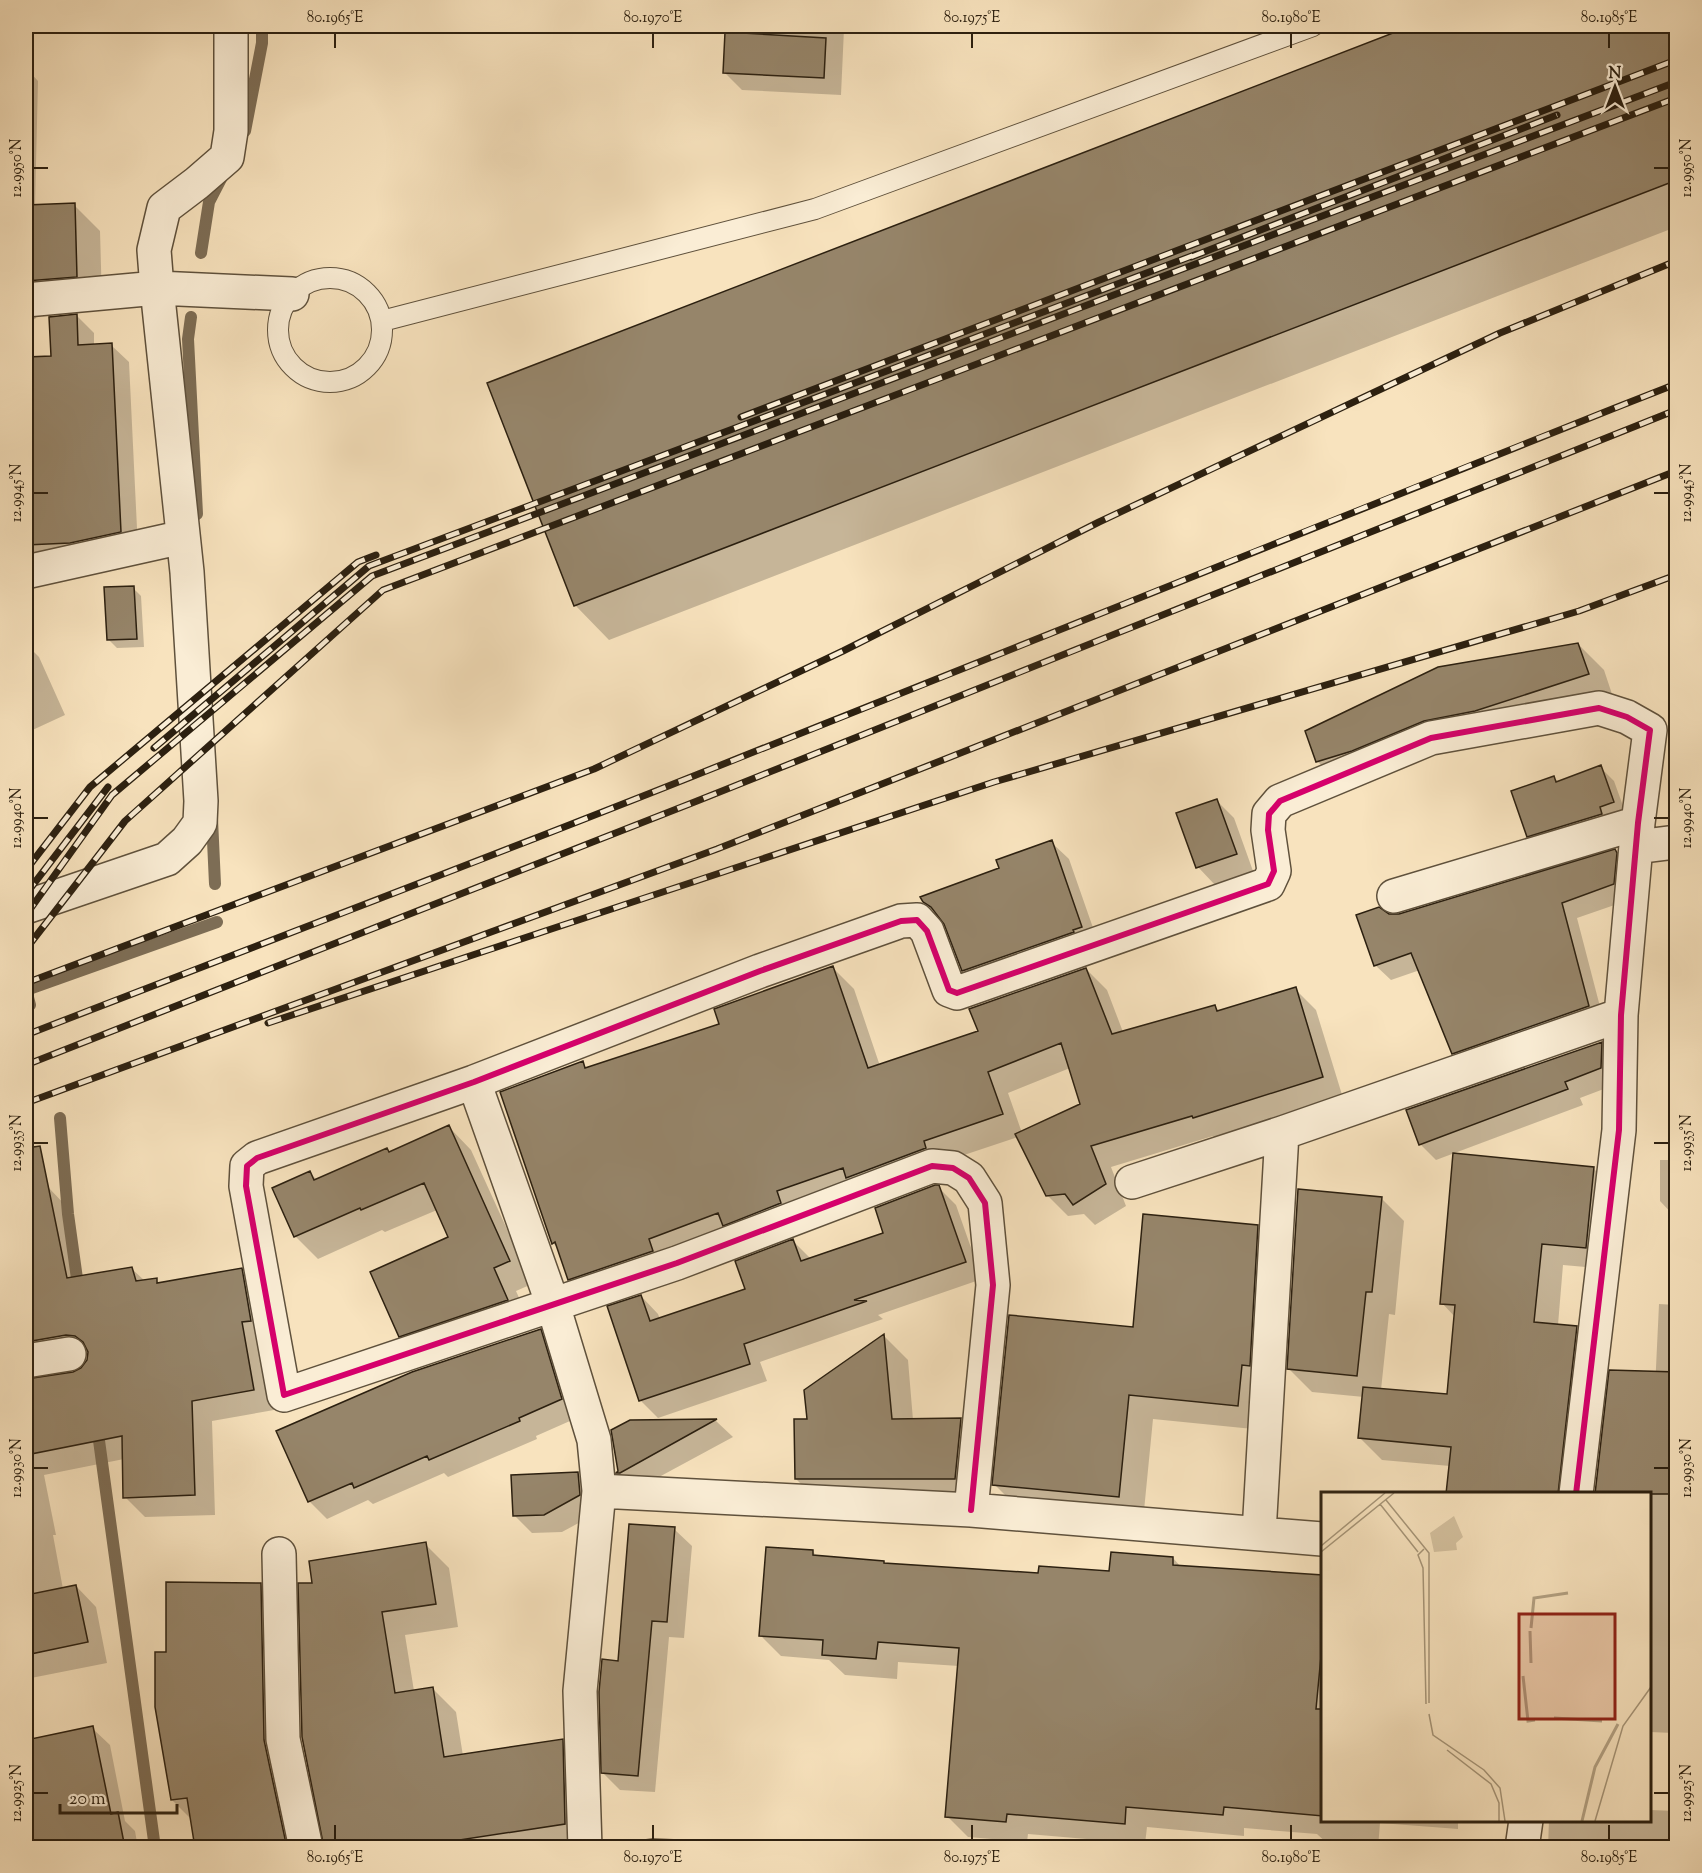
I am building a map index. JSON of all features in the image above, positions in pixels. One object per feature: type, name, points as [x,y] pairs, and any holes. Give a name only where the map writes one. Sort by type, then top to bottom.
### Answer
[{"type":"street","points":[[26,907],[167,859],[187,841],[200,823],[201,801],[183,537],[154,250],[164,208],[227,157],[231,131],[231,26]]},
{"type":"street","points":[[26,300],[157,288],[292,294]]},
{"type":"street","points":[[26,572],[183,537]]},
{"type":"street","points":[[971,1510],[993,1285],[985,1203],[969,1178],[953,1168],[933,1166],[677,1263],[284,1395],[246,1186],[247,1166],[257,1158],[474,1082],[760,971],[901,921],[916,920],[927,931],[949,990],[957,993],[1268,884],[1274,871],[1268,830],[1269,814],[1280,801],[1431,738],[1599,708],[1627,717],[1650,730],[1637,835],[1620,1015],[1619,1130],[1576,1492]]},
{"type":"street","points":[[1394,896],[1637,835],[1677,842]]},
{"type":"street","points":[[1132,1182],[1282,1133],[1620,1015]]},
{"type":"street","points":[[474,1082],[553,1305],[594,1440],[599,1491],[580,1690],[585,1848]]},
{"type":"street","points":[[1259,1533],[1282,1133]]},
{"type":"street","points":[[26,1361],[69,1354]]},
{"type":"street","points":[[599,1491],[971,1510],[1321,1539]]},
{"type":"street","points":[[279,1554],[283,1739],[306,1848]]},
{"type":"street","points":[[1522,1848],[1526,1822]]},
{"type":"lane","points":[[382,321],[815,209],[1313,26]]},
{"type":"lane","points":[[338,278],[353,283],[367,292],[377,306],[382,321],[383,337],[378,353],[368,367],[355,377],[339,382],[323,383],[307,378],[294,369],[283,356],[278,340],[278,323],[283,308],[292,294],[305,284],[321,279],[338,278]]},
{"type":"building","points":[[1411,26],[1677,26],[1677,180],[574,606],[487,383]]},
{"type":"building","points":[[725,32],[826,38],[824,78],[723,73]]},
{"type":"building","points":[[75,203],[77,277],[26,281],[26,205]]},
{"type":"building","points":[[77,314],[78,345],[112,343],[121,532],[70,543],[26,545],[26,357],[51,356],[49,317]]},
{"type":"building","points":[[134,586],[137,639],[107,640],[104,587]]},
{"type":"building","points":[[1578,643],[1589,674],[1475,711],[1424,721],[1352,751],[1316,762],[1305,731],[1438,667]]},
{"type":"building","points":[[1601,765],[1614,802],[1600,807],[1602,814],[1527,837],[1511,791],[1554,776],[1556,782]]},
{"type":"building","points":[[1217,799],[1237,854],[1196,868],[1176,813]]},
{"type":"building","points":[[1052,840],[1082,927],[1073,930],[1074,932],[962,971],[944,924],[920,897],[999,868],[996,860]]},
{"type":"building","points":[[1615,849],[1617,853],[1614,884],[1562,903],[1589,1006],[1452,1054],[1411,953],[1374,966],[1356,915],[1379,907],[1389,914],[1399,914]]},
{"type":"building","points":[[833,966],[868,1068],[978,1031],[969,1009],[1086,968],[1112,1034],[1215,1005],[1217,1011],[1296,987],[1323,1077],[1193,1118],[1192,1116],[1091,1146],[1106,1184],[1073,1205],[1065,1194],[1046,1196],[1015,1134],[1080,1104],[1061,1043],[988,1072],[1003,1114],[924,1141],[926,1148],[846,1178],[843,1168],[777,1191],[781,1203],[723,1226],[718,1213],[649,1239],[653,1251],[568,1280],[555,1242],[552,1244],[500,1092],[583,1061],[585,1068],[719,1024],[714,1009]]},
{"type":"building","points":[[1602,1042],[1601,1068],[1565,1082],[1568,1089],[1419,1145],[1406,1110]]},
{"type":"building","points":[[449,1125],[510,1261],[494,1268],[508,1300],[399,1337],[370,1272],[448,1237],[424,1183],[294,1237],[272,1188],[310,1171],[314,1180],[387,1148],[389,1152]]},
{"type":"building","points":[[40,1146],[67,1278],[132,1267],[136,1281],[157,1278],[157,1283],[242,1268],[251,1321],[242,1322],[254,1390],[192,1401],[195,1495],[123,1498],[122,1436],[26,1455],[26,1379],[73,1372],[81,1368],[87,1360],[88,1352],[83,1342],[75,1336],[66,1335],[26,1342],[26,1148]]},
{"type":"building","points":[[1453,1153],[1594,1167],[1586,1248],[1542,1244],[1534,1322],[1577,1326],[1558,1492],[1446,1492],[1451,1447],[1358,1438],[1363,1387],[1447,1394],[1455,1305],[1440,1304]]},
{"type":"building","points":[[939,1185],[966,1262],[854,1300],[867,1301],[744,1344],[750,1364],[639,1401],[607,1306],[641,1295],[650,1321],[745,1289],[735,1261],[793,1239],[801,1261],[883,1233],[875,1208]]},
{"type":"building","points":[[1298,1189],[1382,1197],[1372,1292],[1366,1292],[1357,1376],[1287,1369]]},
{"type":"building","points":[[1143,1214],[1258,1225],[1250,1366],[1242,1365],[1238,1406],[1129,1395],[1119,1497],[992,1485],[1009,1315],[1133,1327]]},
{"type":"building","points":[[541,1329],[562,1399],[519,1418],[520,1421],[429,1460],[427,1456],[354,1488],[352,1483],[308,1502],[276,1431],[412,1372]]},
{"type":"building","points":[[884,1334],[892,1419],[961,1418],[955,1479],[795,1479],[794,1419],[807,1419],[804,1390]]},
{"type":"building","points":[[1609,1370],[1677,1372],[1674,1494],[1595,1492]]},
{"type":"building","points":[[717,1419],[620,1473],[616,1473],[618,1471],[611,1430],[630,1420]]},
{"type":"building","points":[[578,1472],[580,1495],[544,1515],[513,1516],[511,1475]]},
{"type":"building","points":[[629,1524],[675,1527],[667,1622],[652,1621],[638,1776],[601,1773],[599,1692],[602,1659],[618,1661]]},
{"type":"building","points":[[426,1542],[436,1604],[382,1612],[395,1693],[433,1687],[444,1757],[563,1739],[565,1824],[395,1848],[324,1848],[302,1737],[298,1583],[312,1583],[309,1561]]},
{"type":"building","points":[[766,1547],[813,1550],[813,1555],[884,1561],[884,1563],[1038,1573],[1039,1566],[1109,1571],[1111,1552],[1173,1557],[1173,1565],[1321,1575],[1321,1656],[1316,1709],[1321,1709],[1321,1816],[1224,1807],[1223,1815],[1126,1807],[1125,1824],[1007,1814],[1006,1822],[945,1817],[959,1648],[878,1642],[876,1659],[822,1655],[823,1640],[759,1636]]},
{"type":"building","points":[[166,1582],[261,1583],[264,1740],[287,1848],[195,1848],[187,1798],[171,1800],[155,1707],[155,1652],[166,1652]]},
{"type":"building","points":[[76,1585],[88,1642],[26,1655],[26,1595]]},
{"type":"building","points":[[93,1726],[111,1814],[118,1812],[125,1848],[26,1848],[26,1740]]},
{"type":"waterway","points":[[245,131],[262,43],[262,26]]},
{"type":"waterway","points":[[201,253],[209,202],[224,173]]},
{"type":"waterway","points":[[191,317],[188,339],[197,514]]},
{"type":"waterway","points":[[212,819],[215,884]]},
{"type":"waterway","points":[[30,1005],[26,990],[217,922]]},
{"type":"waterway","points":[[60,1118],[68,1214],[79,1293]]},
{"type":"waterway","points":[[97,1426],[155,1848]]},
{"type":"waterway","points":[[628,1848],[653,1844],[734,1848]]},
{"type":"railway","points":[[741,417],[1676,60]]},
{"type":"railway","points":[[26,915],[112,795],[372,576],[1676,82]]},
{"type":"railway","points":[[26,949],[125,821],[383,590],[1676,98]]},
{"type":"railway","points":[[1191,257],[1557,115]]},
{"type":"railway","points":[[154,748],[369,566],[1197,254]]},
{"type":"railway","points":[[26,983],[594,769],[843,651],[1099,522],[1500,333],[1676,261]]},
{"type":"railway","points":[[26,1035],[608,810],[1676,384]]},
{"type":"railway","points":[[26,1065],[697,801],[1676,410]]},
{"type":"railway","points":[[26,1103],[717,849],[1676,471]]},
{"type":"railway","points":[[26,870],[90,787],[358,562],[376,555]]},
{"type":"railway","points":[[268,1023],[994,782],[1579,611],[1676,575]]},
{"type":"railway","points":[[26,894],[108,787]]},
{"type":"cycle path","points":[[971,1510],[993,1285],[985,1203],[969,1178],[953,1168],[932,1166],[677,1263],[284,1395],[246,1186],[247,1166],[257,1158],[474,1082],[760,971],[901,921],[917,920],[927,931],[949,990],[957,993],[1268,884],[1274,871],[1268,830],[1269,814],[1280,801],[1431,738],[1599,708],[1627,717],[1650,730],[1638,823],[1621,1015],[1619,1130],[1576,1492]]}]
